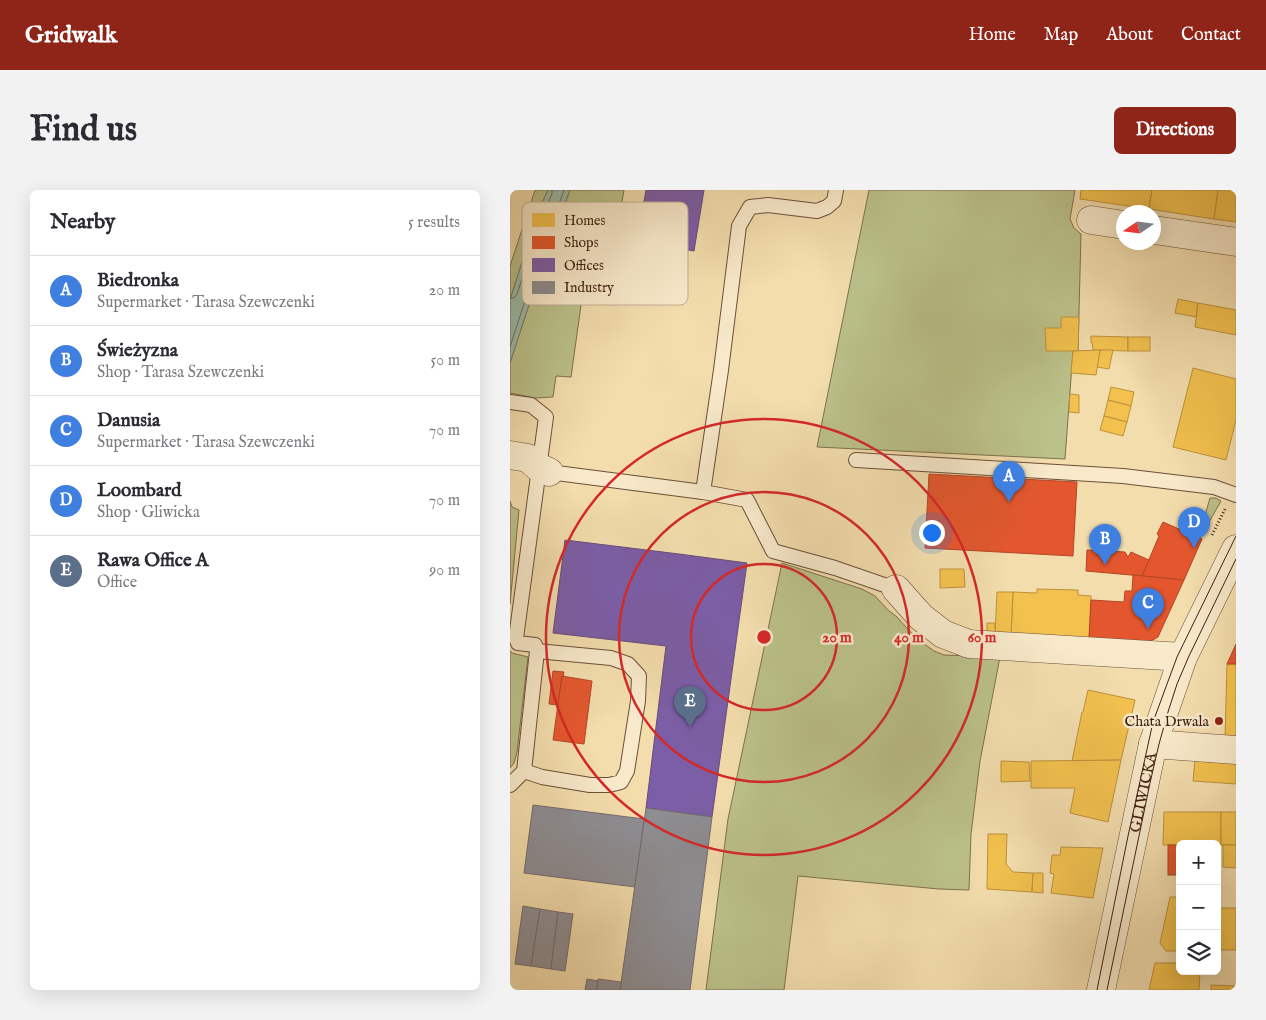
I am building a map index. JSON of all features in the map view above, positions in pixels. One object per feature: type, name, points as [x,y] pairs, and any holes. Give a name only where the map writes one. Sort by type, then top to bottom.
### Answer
[{"type":"street","points":[[1091,220],[1116,224]]},
{"type":"street","points":[[1161,231],[1236,242]]},
{"type":"street","points":[[510,455],[528,458],[544,470]]},
{"type":"street","name":"GLIWICKA","points":[[1101,990],[1153,744],[1183,657],[1232,563]]},
{"type":"street","points":[[896,588],[921,617],[944,634],[969,644],[1183,657]]},
{"type":"street","points":[[1153,744],[1236,750]]},
{"type":"lane","points":[[703,492],[739,226],[750,207],[768,205],[817,211],[827,208],[834,201],[836,190]]},
{"type":"lane","points":[[510,785],[524,771],[537,651],[536,645],[518,643],[516,638],[544,470],[546,417],[531,406],[514,402]]},
{"type":"lane","points":[[856,460],[1123,476],[1214,487],[1236,496]]},
{"type":"lane","points":[[544,470],[748,500],[773,551],[835,568],[896,588]]},
{"type":"lane","points":[[524,771],[542,777],[590,784],[609,785],[621,782],[628,770],[638,701],[639,676],[628,664],[611,658],[537,651]]},
{"type":"green space","points":[[535,190],[548,190],[543,202],[531,202]]},
{"type":"green space","points":[[570,190],[624,190],[622,202],[566,202]]},
{"type":"green space","points":[[869,190],[1075,190],[1070,219],[1074,228],[1081,234],[1078,351],[1073,351],[1065,459],[817,447]]},
{"type":"green space","points":[[522,230],[522,262],[510,300],[510,266]]},
{"type":"green space","points":[[529,305],[581,305],[571,377],[556,376],[553,397],[535,398],[510,393],[510,363]]},
{"type":"green space","points":[[1210,498],[1216,498],[1221,501],[1204,531],[1201,529]]},
{"type":"green space","points":[[510,501],[512,507],[519,510],[510,604]]},
{"type":"green space","points":[[782,563],[862,589],[875,596],[916,638],[934,651],[944,655],[1000,657],[980,761],[971,834],[969,890],[798,876],[784,990],[706,990],[728,819]]},
{"type":"green space","points":[[510,651],[528,657],[517,752],[514,763],[510,768]]},
{"type":"water","points":[[548,190],[570,190],[566,202],[543,202]]},
{"type":"water","points":[[522,262],[522,305],[529,305],[510,363],[510,300]]},
{"type":"building: Homes","points":[[1081,190],[1152,190],[1150,205],[1121,205],[1080,199]]},
{"type":"building: Homes","points":[[1152,190],[1218,190],[1214,219],[1161,211],[1161,205],[1150,205]]},
{"type":"building: Homes","points":[[1218,190],[1236,190],[1236,222],[1214,219]]},
{"type":"building: Homes","points":[[1178,299],[1198,303],[1196,317],[1175,313]]},
{"type":"building: Homes","points":[[1198,303],[1236,310],[1236,335],[1195,327]]},
{"type":"building: Homes","points":[[1061,317],[1079,317],[1078,351],[1046,351],[1045,328],[1061,328]]},
{"type":"building: Homes","points":[[1091,336],[1128,337],[1128,351],[1093,350]]},
{"type":"building: Homes","points":[[1128,337],[1150,337],[1150,351],[1128,351]]},
{"type":"building: Homes","points":[[1100,350],[1113,350],[1109,369],[1097,367]]},
{"type":"building: Homes","points":[[1100,350],[1096,375],[1071,373],[1073,351]]},
{"type":"building: Homes","points":[[1193,368],[1236,379],[1236,420],[1226,460],[1173,447]]},
{"type":"building: Homes","points":[[1111,387],[1134,392],[1131,406],[1108,400]]},
{"type":"building: Homes","points":[[1070,394],[1079,395],[1079,413],[1069,412]]},
{"type":"building: Homes","points":[[1108,400],[1131,406],[1127,422],[1104,416]]},
{"type":"building: Homes","points":[[1104,416],[1127,422],[1123,436],[1100,430]]},
{"type":"building: Homes","points":[[940,569],[964,569],[965,587],[940,588]]},
{"type":"building: Homes","points":[[1037,589],[1078,590],[1078,595],[1091,596],[1089,639],[1011,635],[1013,592],[1037,593]]},
{"type":"building: Homes","points":[[997,592],[1013,592],[1011,635],[995,635]]},
{"type":"building: Homes","points":[[987,623],[995,623],[995,635],[987,634]]},
{"type":"building: Homes","points":[[1227,664],[1236,664],[1236,739],[1225,739]]},
{"type":"building: Homes","points":[[1088,690],[1135,700],[1121,760],[1072,761]]},
{"type":"building: Homes","points":[[1121,760],[1108,822],[1070,813],[1075,788],[1031,788],[1031,761]]},
{"type":"building: Homes","points":[[1195,760],[1236,762],[1236,784],[1193,781]]},
{"type":"building: Homes","points":[[1001,761],[1029,762],[1030,781],[1001,782]]},
{"type":"building: Homes","points":[[1164,812],[1221,812],[1221,840],[1176,840],[1176,845],[1163,845]]},
{"type":"building: Homes","points":[[1221,812],[1236,812],[1236,845],[1221,845]]},
{"type":"building: Homes","points":[[988,834],[1007,834],[1006,864],[1013,872],[1033,873],[1032,892],[987,889]]},
{"type":"building: Homes","points":[[1223,845],[1236,845],[1236,868],[1223,867]]},
{"type":"building: Homes","points":[[1061,847],[1103,848],[1093,898],[1051,893],[1054,874],[1050,873],[1052,855],[1060,855]]},
{"type":"building: Homes","points":[[1033,873],[1043,873],[1043,893],[1032,892]]},
{"type":"building: Homes","points":[[1170,897],[1176,897],[1176,951],[1166,951],[1160,943]]},
{"type":"building: Homes","points":[[1221,908],[1236,908],[1236,950],[1221,950]]},
{"type":"building: Homes","points":[[1155,963],[1176,963],[1176,975],[1200,975],[1199,990],[1149,990]]},
{"type":"building: Homes","points":[[1211,985],[1236,986],[1236,990],[1211,990]]},
{"type":"building: Shops","points":[[929,474],[1077,482],[1073,556],[925,548]]},
{"type":"building: Shops","points":[[1163,522],[1202,539],[1184,580],[1142,576]]},
{"type":"building: Shops","points":[[1087,550],[1125,552],[1128,557],[1131,552],[1149,560],[1142,576],[1086,571]]},
{"type":"building: Shops","points":[[1133,575],[1184,580],[1158,637],[1149,642],[1089,639],[1091,600],[1124,602],[1125,591],[1132,591]]},
{"type":"building: Shops","points":[[1236,644],[1236,664],[1227,664]]},
{"type":"building: Shops","points":[[553,671],[564,672],[558,705],[549,704]]},
{"type":"building: Shops","points":[[562,676],[592,681],[584,744],[553,740]]},
{"type":"building: Shops","points":[[1168,845],[1176,845],[1176,875],[1168,875]]},
{"type":"building: Offices","points":[[646,190],[704,190],[694,251],[688,250],[688,202],[644,202]]},
{"type":"building: Offices","points":[[565,540],[747,563],[712,817],[646,808],[666,646],[553,633]]},
{"type":"building: Industry","points":[[533,805],[644,819],[635,887],[524,873]]},
{"type":"building: Industry","points":[[646,808],[712,817],[690,990],[620,990]]},
{"type":"building: Industry","points":[[523,906],[540,909],[531,966],[515,964]]},
{"type":"building: Industry","points":[[540,909],[558,912],[551,969],[531,966]]},
{"type":"building: Industry","points":[[558,912],[573,914],[565,971],[551,969]]},
{"type":"building: Industry","points":[[587,979],[598,981],[597,990],[585,990]]},
{"type":"building: Industry","points":[[598,979],[621,982],[620,990],[597,990]]},
{"type":"tram line","points":[[1097,990],[1153,722],[1177,657],[1236,536]]},
{"type":"tram line","points":[[1107,990],[1150,783],[1168,712],[1189,656],[1236,559]]},
{"type":"place","name":"Biedronka","points":[[1009,502]]},
{"type":"place","name":"Loombard","points":[[1194,548]]},
{"type":"place","name":"Świeżyzna","points":[[1105,565]]},
{"type":"place","name":"Danusia","points":[[1148,629]]},
{"type":"place","name":"Chata Drwala","points":[[1219,721]]},
{"type":"place","name":"Rawa Office A","points":[[690,727]]}]
